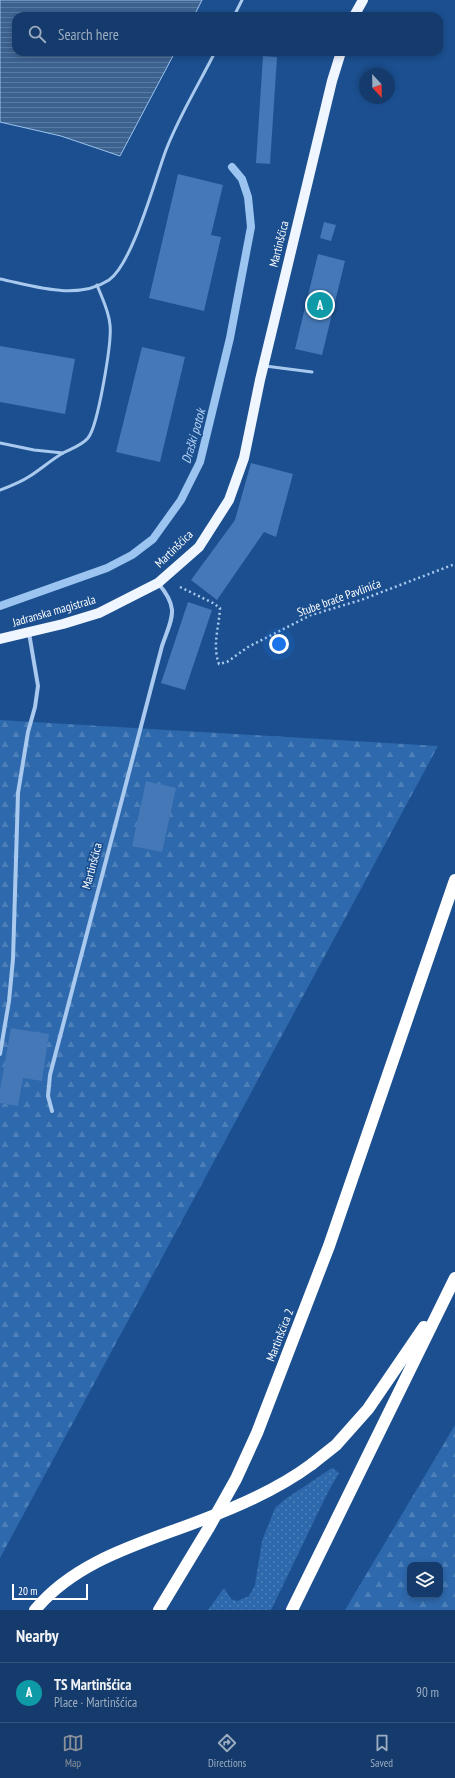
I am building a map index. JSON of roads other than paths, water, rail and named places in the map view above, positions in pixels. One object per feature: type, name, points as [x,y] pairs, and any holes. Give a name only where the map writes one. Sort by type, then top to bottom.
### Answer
[{"type":"highway","name":"Martinšćica 2","points":[[159,1610],[181,1576],[236,1479],[256,1433],[329,1246],[455,880]]},
{"type":"highway","points":[[292,1610],[455,1278]]},
{"type":"highway","points":[[35,1610],[56,1590],[90,1566],[136,1543],[206,1519],[269,1491],[312,1464],[336,1444],[368,1409],[447,1293]]},
{"type":"main road","points":[[356,12],[363,0]]},
{"type":"main road","name":"Martinšćica","points":[[158,583],[199,546],[229,500],[244,458],[263,366],[332,81],[340,56]]},
{"type":"main road","name":"Jadranska magistrala","points":[[0,639],[29,633],[99,613],[158,583]]},
{"type":"street","name":"Martinšćica","points":[[52,1111],[48,1096],[50,1075],[162,646],[172,616],[173,605],[168,594],[158,583]]},
{"type":"street","points":[[0,1054],[9,1001],[13,959],[18,793],[28,732],[35,707],[38,686],[29,633]]},
{"type":"lane","points":[[236,12],[242,0]]},
{"type":"lane","points":[[0,279],[66,291],[84,290],[109,280],[118,272],[128,254],[158,176],[166,150],[213,56]]},
{"type":"lane","points":[[0,490],[30,476],[63,453],[77,447],[89,437],[108,356],[110,324],[97,285]]},
{"type":"lane","points":[[263,366],[312,372]]},
{"type":"lane","points":[[0,443],[34,450],[63,453]]},
{"type":"waterway","name":"Draški potok","points":[[0,606],[107,568],[132,555],[153,539],[181,500],[200,462],[230,338],[251,227],[248,197],[242,179],[232,167]]},
{"type":"place","name":"TS Martinšćica","points":[[320,305]]}]
